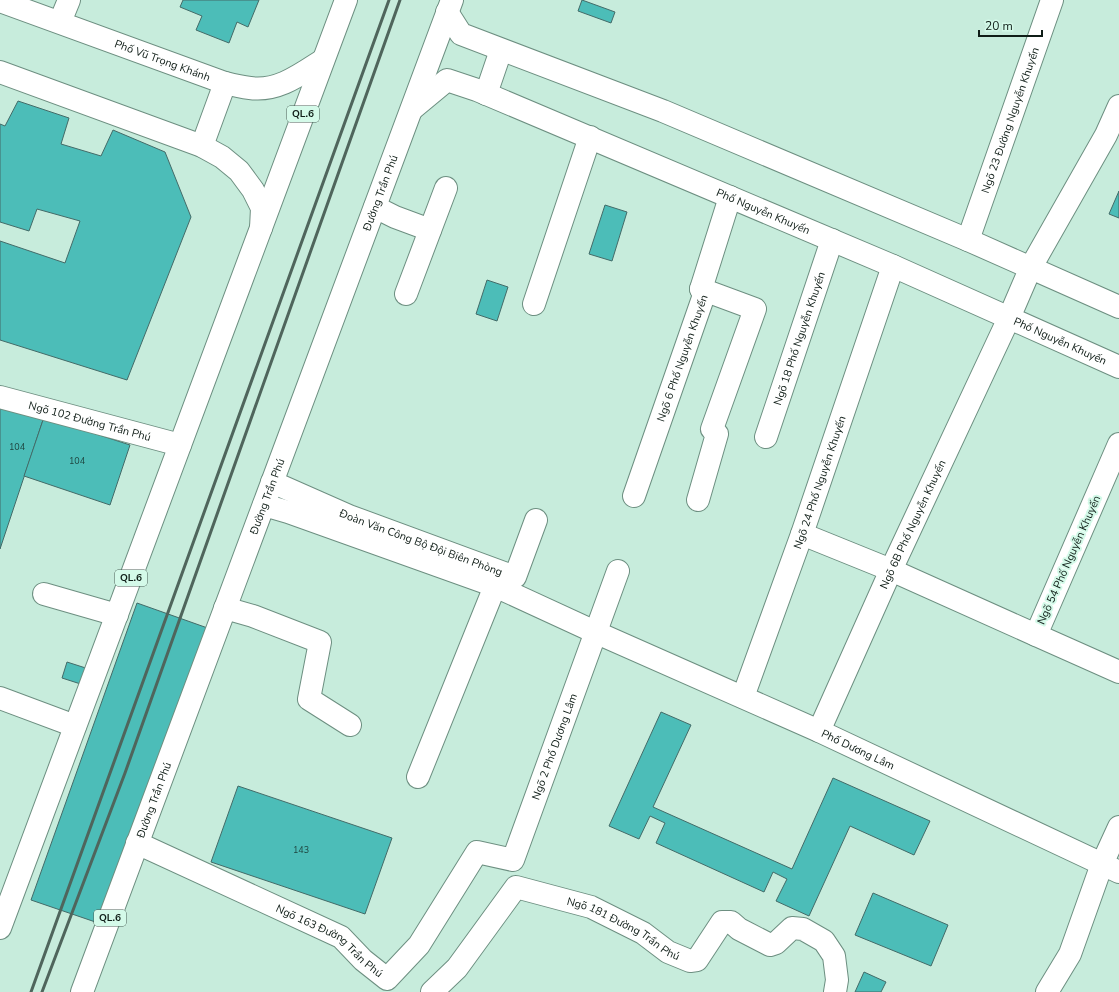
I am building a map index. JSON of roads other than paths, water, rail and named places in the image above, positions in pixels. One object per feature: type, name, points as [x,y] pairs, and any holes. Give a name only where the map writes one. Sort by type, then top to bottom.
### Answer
[{"type":"main road","points":[[60,22],[69,0]]},
{"type":"main road","name":"QL.6","points":[[0,928],[346,0]]},
{"type":"main road","name":"Ngõ 23 Đường Nguyễn Khuyến","points":[[968,240],[1052,0]]},
{"type":"main road","name":"Phố Vũ Trọng Khánh","points":[[0,1],[226,83],[251,88],[269,87],[284,83],[323,60]]},
{"type":"main road","points":[[450,6],[461,34],[663,111],[968,240],[1119,306]]},
{"type":"main road","name":"Đường Trần Phú","points":[[82,992],[450,6]]},
{"type":"main road","points":[[486,94],[501,50]]},
{"type":"main road","points":[[0,72],[202,146],[222,157],[239,171],[253,190],[262,208],[261,228]]},
{"type":"main road","name":"Phố Nguyễn Khuyến","points":[[412,109],[446,80],[486,94],[893,266],[1119,367]]},
{"type":"main road","points":[[202,146],[226,83]]},
{"type":"main road","name":"Ngõ 6B Phố Nguyễn Khuyến","points":[[819,731],[891,570],[1031,267],[1106,135],[1119,106]]},
{"type":"main road","points":[[534,304],[590,137]]},
{"type":"main road","points":[[406,294],[446,188]]},
{"type":"main road","name":"Ngõ 6 Phố Nguyễn Khuyến","points":[[634,496],[704,295],[701,289],[730,197]]},
{"type":"main road","points":[[375,207],[395,217],[430,230]]},
{"type":"main road","name":"Ngõ 18 Phố Nguyễn Khuyến","points":[[766,437],[832,240]]},
{"type":"main road","name":"Ngõ 24 Phố Nguyễn Khuyến","points":[[743,697],[802,534],[893,266]]},
{"type":"main road","points":[[698,500],[717,434],[712,429],[755,309],[701,289]]},
{"type":"main road","name":"Ngõ 102 Đường Trần Phú","points":[[0,397],[180,445]]},
{"type":"main road","name":"Ngõ 54 Phố Nguyễn Khuyến","points":[[1119,444],[1036,635],[1119,672]]},
{"type":"main road","name":"Đoàn Văn Công Bộ Đội Biên Phòng","points":[[272,482],[349,516],[515,577],[536,520]]},
{"type":"main road","name":"Phố Dương Lâm","points":[[264,505],[288,512],[495,586],[819,731],[1111,868]]},
{"type":"main road","points":[[802,534],[891,570],[1036,635]]},
{"type":"main road","name":"Ngõ 2 Phố Dương Lâm","points":[[513,860],[618,571]]},
{"type":"main road","points":[[418,777],[495,586]]},
{"type":"main road","points":[[44,594],[117,615]]},
{"type":"main road","points":[[225,608],[254,616],[320,642],[309,700],[350,724]]},
{"type":"main road","points":[[0,698],[75,726]]},
{"type":"main road","points":[[1047,992],[1070,954],[1111,868],[1119,827]]},
{"type":"main road","name":"Ngõ 163 Đường Trần Phú","points":[[137,843],[341,937],[363,960],[387,979],[419,945],[477,852],[513,860]]},
{"type":"main road","name":"Ngõ 181 Đường Trần Phú","points":[[432,992],[457,968],[516,887],[592,907],[643,934],[668,952],[690,961],[697,960],[722,922],[731,922],[739,929],[770,945],[776,943],[792,928],[803,929],[824,942],[834,956],[837,980],[836,992]]},
{"type":"railway","points":[[31,992],[389,0]]},
{"type":"railway","points":[[42,992],[125,773],[400,0]]}]
